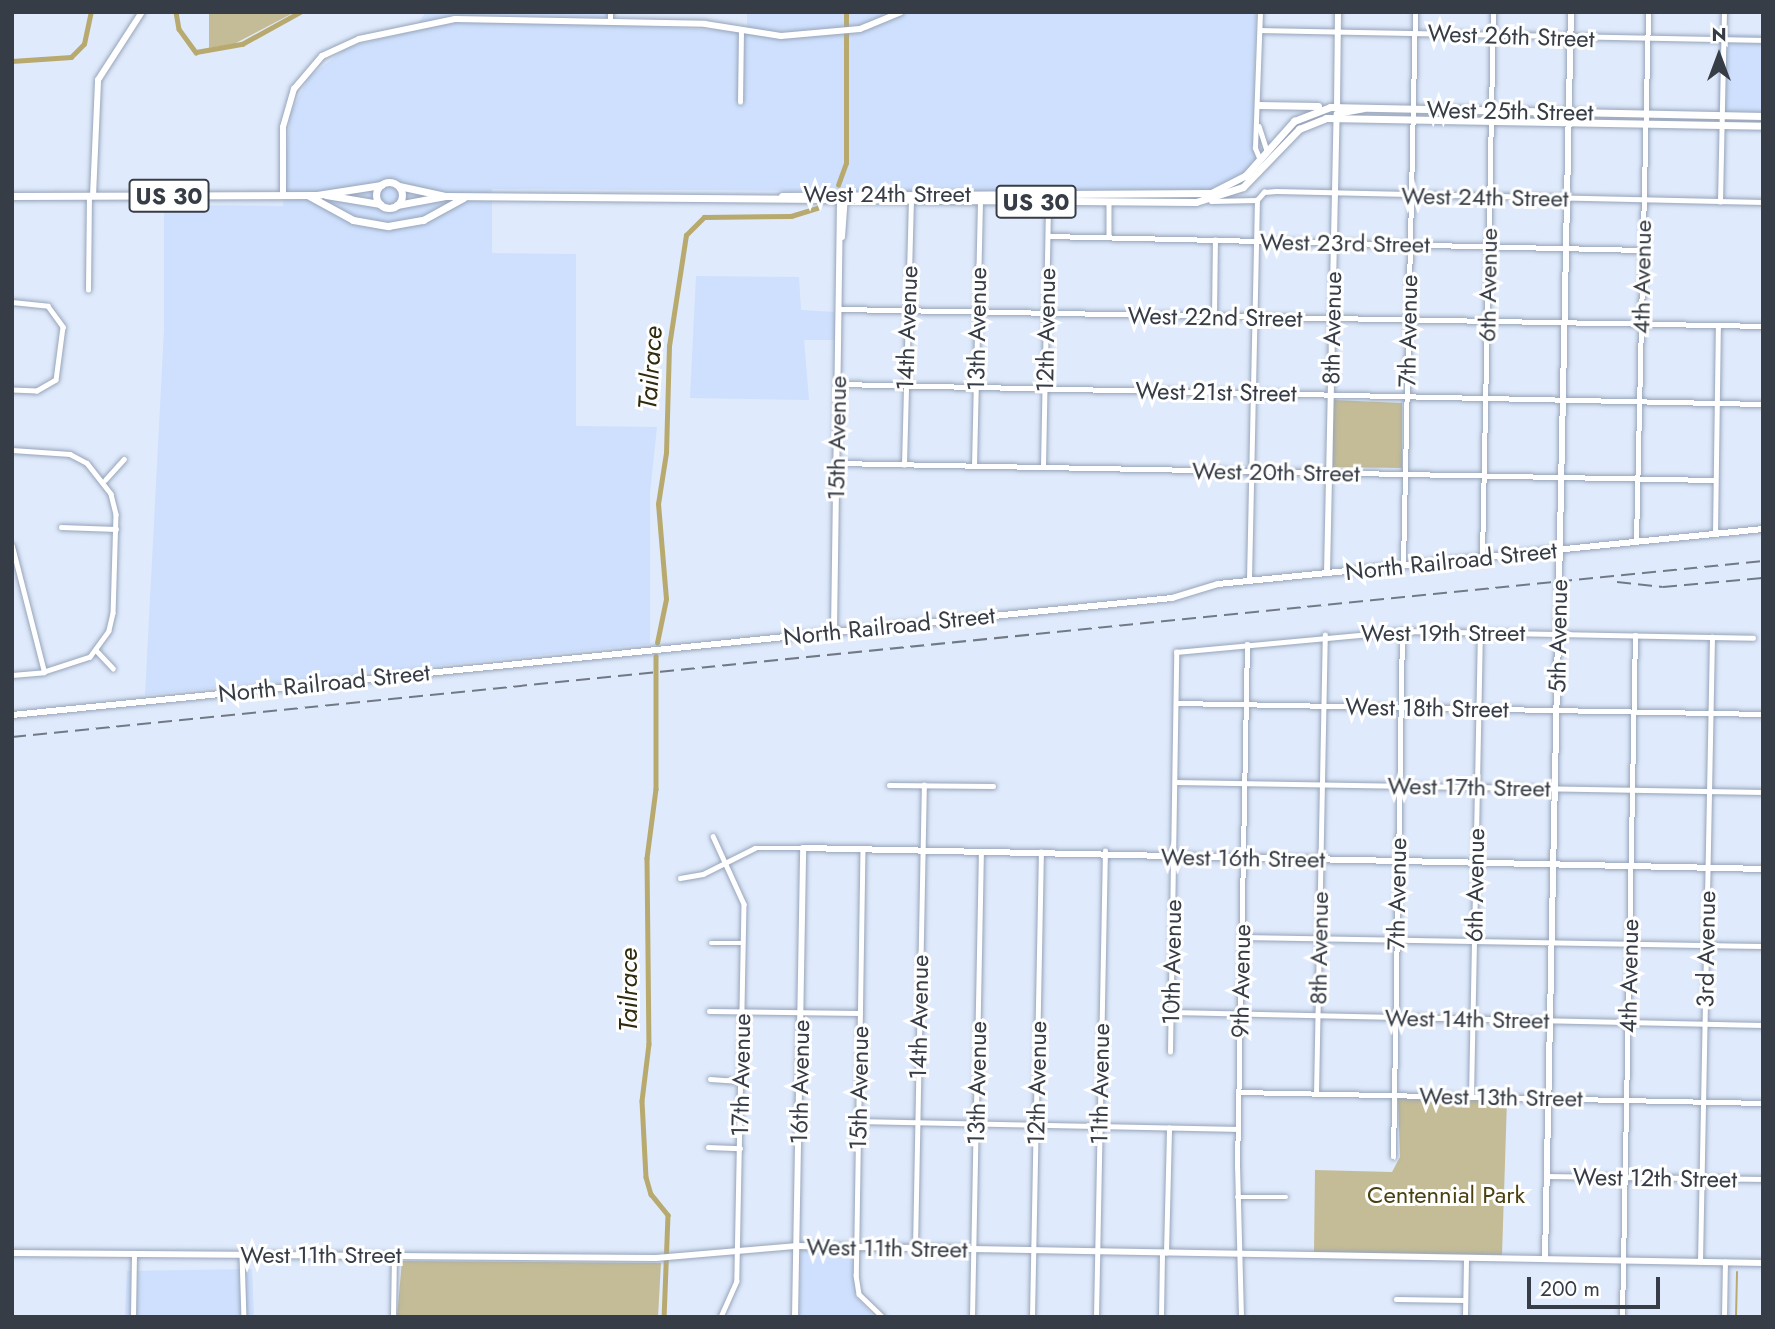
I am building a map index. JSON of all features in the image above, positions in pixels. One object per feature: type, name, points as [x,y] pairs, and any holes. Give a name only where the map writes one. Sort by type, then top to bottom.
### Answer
[{"type":"main road","points":[[1258,105],[1333,107]]},
{"type":"main road","name":"West 25th Street","points":[[1270,148],[1305,113],[1333,107],[1763,116]]},
{"type":"main road","name":"West 25th Street","points":[[1277,154],[1309,122],[1336,118],[1763,126]]},
{"type":"main road","points":[[1262,164],[1270,148]]},
{"type":"main road","name":"West 24th Street","points":[[778,197],[842,202],[1049,193],[1211,193],[1234,184],[1277,154]]},
{"type":"main road","name":"West 24th Street","points":[[397,205],[445,196],[778,197],[842,193],[915,193],[1048,202],[1211,201],[1243,187],[1262,164]]},
{"type":"main road","name":"US 30","points":[[12,196],[309,196],[381,185],[399,186]]},
{"type":"main road","points":[[381,185],[376,195],[381,205]]},
{"type":"main road","points":[[397,205],[399,186]]},
{"type":"main road","name":"West 24th Street","points":[[399,186],[445,196]]},
{"type":"main road","name":"US 30","points":[[326,194],[381,205],[397,205]]},
{"type":"main road","points":[[309,196],[353,220],[388,226],[423,220],[465,196]]},
{"type":"street","points":[[88,290],[98,80],[142,12]]},
{"type":"street","points":[[610,12],[610,22]]},
{"type":"street","points":[[283,196],[288,105],[310,66],[339,46],[455,19],[610,22],[741,30],[781,36],[853,30],[883,23],[901,12]]},
{"type":"street","points":[[1261,12],[1255,148],[1262,164]]},
{"type":"street","points":[[1333,107],[1338,12]]},
{"type":"street","name":"7th Avenue","points":[[1403,565],[1415,12]]},
{"type":"street","name":"6th Avenue","points":[[1482,557],[1493,12]]},
{"type":"street","name":"5th Avenue","points":[[1545,1259],[1571,12]]},
{"type":"street","name":"4th Avenue","points":[[1636,542],[1648,12]]},
{"type":"street","points":[[1720,202],[1724,12]]},
{"type":"street","points":[[740,102],[741,30]]},
{"type":"street","name":"West 26th Street","points":[[1260,30],[1763,40]]},
{"type":"street","points":[[1336,118],[1367,108]]},
{"type":"street","name":"8th Avenue","points":[[1327,573],[1336,118]]},
{"type":"street","points":[[1258,122],[1270,148]]},
{"type":"street","name":"West 24th Street","points":[[1211,201],[1258,200],[1267,191],[1763,202]]},
{"type":"street","name":"15th Avenue","points":[[834,631],[842,193]]},
{"type":"street","name":"14th Avenue","points":[[904,465],[911,201],[915,193]]},
{"type":"street","name":"12th Avenue","points":[[1043,467],[1049,193]]},
{"type":"street","name":"13th Avenue","points":[[974,466],[980,198]]},
{"type":"street","points":[[1249,581],[1253,318],[1258,200]]},
{"type":"street","points":[[1109,203],[1109,236]]},
{"type":"street","name":"West 23rd Street","points":[[1048,236],[1642,250]]},
{"type":"street","points":[[1214,317],[1215,240]]},
{"type":"street","points":[[12,302],[48,306],[61,318],[63,341],[56,380],[37,391],[12,390]]},
{"type":"street","name":"West 22nd Street","points":[[839,309],[1761,327]]},
{"type":"street","points":[[1715,534],[1718,326]]},
{"type":"street","name":"West 21st Street","points":[[838,384],[1763,404]]},
{"type":"street","points":[[12,450],[71,454],[104,480],[116,529],[113,612],[96,650],[72,667],[12,675]]},
{"type":"street","points":[[104,480],[124,459]]},
{"type":"street","name":"West 20th Street","points":[[836,463],[1715,480]]},
{"type":"street","points":[[61,527],[116,529]]},
{"type":"street","name":"North Railroad Street","points":[[12,715],[1172,598],[1249,581],[1763,529]]},
{"type":"street","points":[[12,546],[44,672]]},
{"type":"street","name":"7th Avenue","points":[[1393,1157],[1402,631]]},
{"type":"street","name":"West 19th Street","points":[[1176,652],[1325,635],[1402,631],[1753,638]]},
{"type":"street","name":"6th Avenue","points":[[1472,1097],[1480,631]]},
{"type":"street","name":"8th Avenue","points":[[1316,1094],[1325,635]]},
{"type":"street","name":"4th Avenue","points":[[1622,1317],[1635,635]]},
{"type":"street","name":"3rd Avenue","points":[[1700,1262],[1712,637]]},
{"type":"street","name":"9th Avenue","points":[[1241,1317],[1237,1197],[1247,644]]},
{"type":"street","points":[[96,650],[113,668]]},
{"type":"street","name":"10th Avenue","points":[[1170,1052],[1176,652]]},
{"type":"street","name":"West 18th Street","points":[[1176,704],[1763,714]]},
{"type":"street","name":"West 17th Street","points":[[1175,782],[1763,792]]},
{"type":"street","points":[[888,785],[993,786]]},
{"type":"street","name":"14th Avenue","points":[[915,1248],[924,785]]},
{"type":"street","name":"17th Avenue","points":[[713,836],[741,892],[743,943],[737,1281],[722,1317]]},
{"type":"street","name":"West 16th Street","points":[[680,878],[726,862],[755,848],[1105,851],[1244,858],[1763,869]]},
{"type":"street","name":"16th Avenue","points":[[795,1317],[803,848]]},
{"type":"street","name":"15th Avenue","points":[[863,848],[856,1247],[859,1294],[883,1317]]},
{"type":"street","name":"13th Avenue","points":[[972,1317],[981,850]]},
{"type":"street","name":"12th Avenue","points":[[1032,1317],[1041,850]]},
{"type":"street","name":"11th Avenue","points":[[1096,1317],[1105,851]]},
{"type":"street","points":[[1242,937],[1763,946]]},
{"type":"street","points":[[710,943],[743,943]]},
{"type":"street","points":[[709,1012],[860,1013]]},
{"type":"street","name":"West 14th Street","points":[[1172,1012],[1763,1025]]},
{"type":"street","points":[[710,1079],[741,1081]]},
{"type":"street","name":"West 13th Street","points":[[1239,1092],[1763,1103]]},
{"type":"street","points":[[858,1121],[1238,1129]]},
{"type":"street","points":[[1161,1317],[1168,1128]]},
{"type":"street","points":[[708,1147],[740,1148]]},
{"type":"street","name":"West 12th Street","points":[[1547,1176],[1763,1179]]},
{"type":"street","points":[[1237,1197],[1286,1197]]},
{"type":"street","name":"West 11th Street","points":[[12,1253],[656,1258],[797,1246],[1763,1263]]},
{"type":"street","points":[[133,1317],[134,1254]]},
{"type":"street","points":[[242,1255],[244,1317]]},
{"type":"street","points":[[393,1317],[394,1256]]},
{"type":"street","points":[[1465,1317],[1466,1258]]},
{"type":"street","points":[[1724,1317],[1725,1262]]},
{"type":"street","points":[[1396,1299],[1465,1300]]},
{"type":"shaded area","points":[[426,12],[608,12],[608,24],[747,32],[747,12],[1256,12],[1253,144],[1258,159],[1241,179],[1211,193],[492,189],[492,253],[576,254],[576,426],[657,427],[650,492],[650,644],[145,695],[164,330],[164,205],[283,206],[290,114],[309,77],[348,47],[413,31]]},
{"type":"shaded area","points":[[1719,34],[1763,35],[1763,112],[1718,112]]},
{"type":"shaded area","points":[[696,276],[799,277],[801,310],[835,312],[835,340],[804,340],[809,400],[690,398]]},
{"type":"shaded area","points":[[801,1250],[852,1250],[856,1297],[874,1317],[799,1317]]},
{"type":"shaded area","points":[[252,1269],[254,1317],[125,1317],[127,1271]]},
{"type":"green space","points":[[209,12],[295,12],[234,44],[209,48]]},
{"type":"green space","points":[[1333,400],[1402,403],[1402,468],[1333,467]]},
{"type":"green space","name":"Centennial Park","points":[[1398,1098],[1507,1100],[1502,1255],[1314,1252],[1315,1170],[1392,1172],[1400,1157]]},
{"type":"green space","points":[[402,1261],[661,1263],[658,1317],[397,1317]]},
{"type":"waterway","points":[[12,61],[71,57],[84,44],[91,12]]},
{"type":"waterway","points":[[176,12],[179,29],[196,52],[242,44],[300,12]]},
{"type":"waterway","name":"Tailrace","points":[[838,185],[846,163],[846,12]]},
{"type":"waterway","name":"Tailrace","points":[[657,643],[666,599],[658,504],[666,453],[669,346],[686,235],[704,217],[791,216],[818,208]]},
{"type":"waterway","name":"Tailrace","points":[[656,656],[656,789],[647,858],[649,1044],[642,1101],[646,1177],[651,1194],[668,1215],[664,1317]]},
{"type":"waterway","points":[[1736,1317],[1737,1272]]},
{"type":"railway","points":[[12,737],[1763,561]]},
{"type":"railway","points":[[1617,582],[1663,587],[1763,578]]}]
